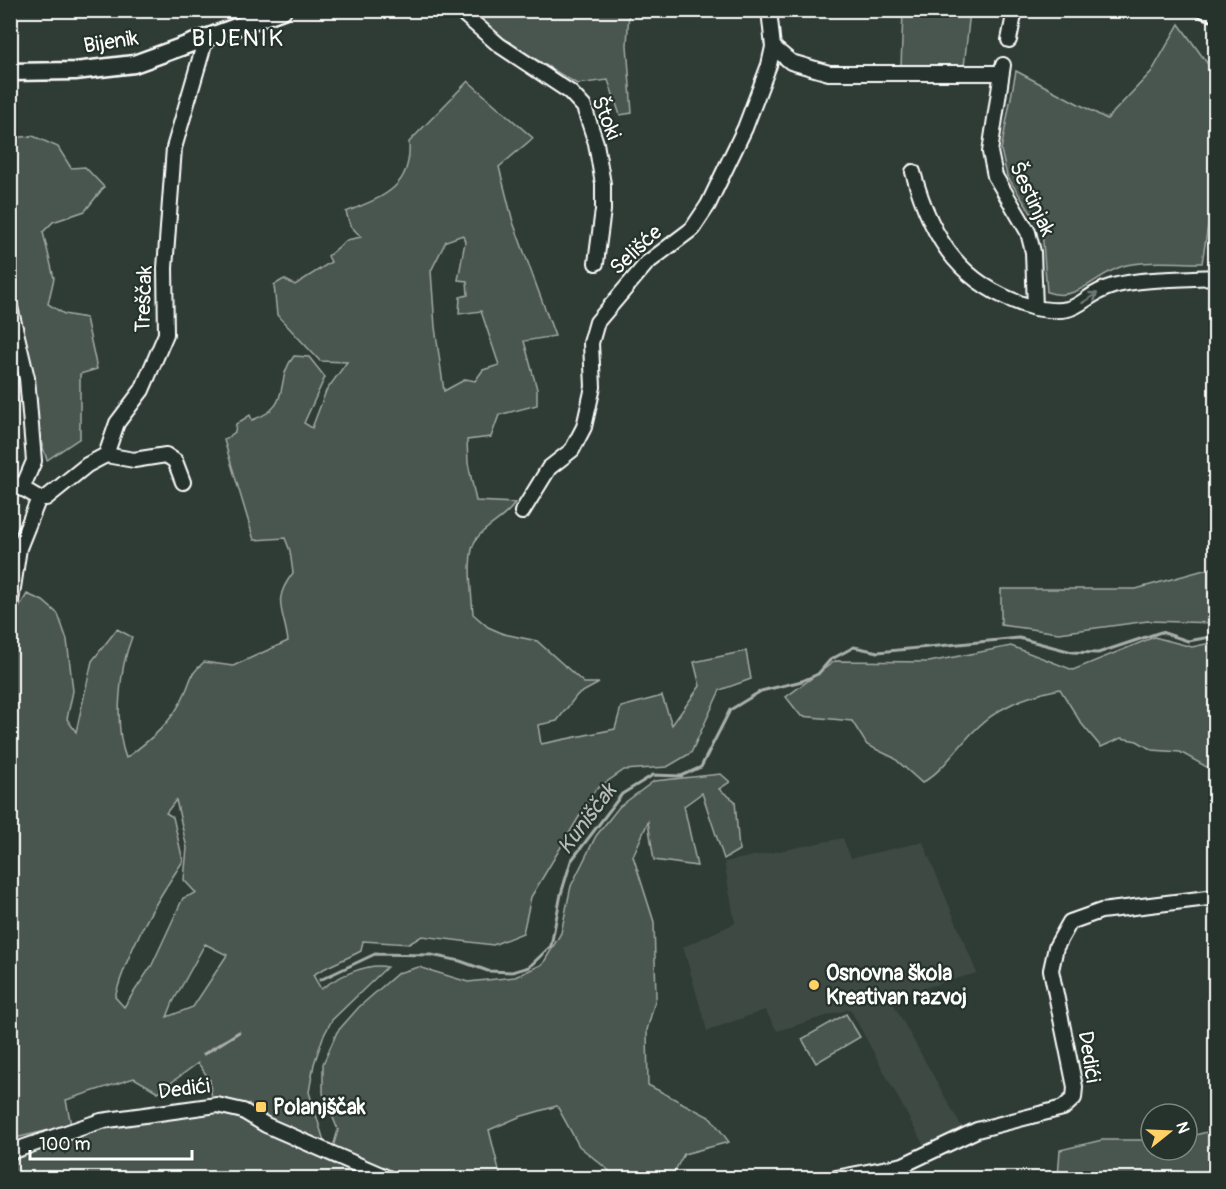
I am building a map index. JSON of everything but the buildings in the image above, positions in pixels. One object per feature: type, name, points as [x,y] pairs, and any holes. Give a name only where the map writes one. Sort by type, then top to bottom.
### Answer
[{"type":"main road","name":"Bijenik","points":[[10,72],[75,70],[134,64],[283,10]]},
{"type":"main road","points":[[1206,10],[1215,13]]},
{"type":"street","name":"Štoki","points":[[459,10],[499,45],[570,92],[584,107],[596,142],[603,184],[603,210],[596,263]]},
{"type":"street","name":"Selišće","points":[[522,512],[549,468],[572,450],[584,427],[593,387],[591,343],[597,322],[647,263],[692,229],[702,215],[745,128],[773,47],[769,10]]},
{"type":"street","points":[[1009,40],[1015,10]]},
{"type":"street","name":"Treščak","points":[[106,455],[117,423],[142,390],[166,334],[165,268],[174,148],[206,38]]},
{"type":"street","name":"Šestinjak","points":[[773,47],[790,62],[829,73],[1002,69],[990,152],[994,176],[1028,232],[1033,252],[1035,308]]},
{"type":"street","points":[[914,172],[928,219],[942,245],[960,266],[979,284],[995,294],[1035,308],[1065,311],[1104,290],[1122,285],[1215,277]]},
{"type":"street","points":[[10,307],[27,378],[33,450],[31,471],[16,485],[39,498],[46,498],[79,471],[106,455],[134,460],[166,455],[175,461],[183,482]]},
{"type":"street","points":[[10,608],[19,548],[39,498]]},
{"type":"street","name":"Dedići","points":[[836,1179],[903,1165],[977,1130],[1063,1108],[1074,1098],[1075,1086],[1051,970],[1056,947],[1070,921],[1101,911],[1215,897]]},
{"type":"street","name":"Dedići","points":[[10,1152],[101,1121],[217,1105],[243,1111],[266,1125],[388,1179]]},
{"type":"shaded area","points":[[470,11],[629,11],[627,45],[632,113],[620,115],[608,80],[577,84],[512,45]]},
{"type":"shaded area","points":[[903,11],[970,11],[964,67],[901,68]]},
{"type":"shaded area","points":[[1179,24],[1215,74],[1215,208],[1210,213],[1202,263],[1130,264],[1113,270],[1077,291],[1068,294],[1047,292],[1042,230],[1007,176],[1001,150],[1016,71],[1107,119],[1152,71]]},
{"type":"shaded area","points":[[468,81],[533,138],[499,167],[513,222],[555,336],[524,341],[537,389],[537,405],[499,415],[491,437],[467,440],[468,463],[476,501],[515,503],[481,533],[473,545],[470,575],[473,614],[488,627],[504,634],[537,641],[584,683],[599,683],[577,695],[557,721],[538,725],[541,744],[615,729],[621,707],[662,696],[672,725],[700,686],[694,662],[746,651],[751,679],[720,690],[691,753],[667,767],[624,770],[595,790],[531,897],[523,933],[493,945],[422,936],[409,944],[363,941],[361,951],[313,975],[321,989],[335,980],[362,969],[387,967],[332,1020],[323,1037],[314,1064],[309,1092],[324,1141],[312,1141],[299,1137],[241,1105],[226,1100],[212,1099],[210,1080],[198,1063],[158,1092],[134,1078],[66,1100],[71,1125],[11,1139],[11,621],[27,594],[43,601],[58,614],[67,640],[73,691],[67,719],[76,732],[92,661],[117,629],[132,637],[121,681],[119,715],[122,745],[126,758],[168,721],[180,703],[193,674],[204,662],[233,666],[288,641],[281,599],[282,591],[293,573],[290,551],[285,538],[254,540],[224,440],[235,432],[236,424],[250,415],[252,420],[273,408],[281,392],[284,375],[294,356],[309,357],[325,377],[304,423],[312,428],[326,391],[347,362],[320,361],[277,315],[274,285],[284,279],[295,285],[331,262],[328,256],[347,240],[361,237],[350,225],[346,212],[392,189],[406,170],[409,142]],"holes":[[[463,235],[465,242],[458,280],[467,281],[468,295],[460,297],[459,314],[481,311],[499,365],[483,370],[475,381],[466,379],[444,391],[435,327],[431,271],[446,241]],[[176,800],[187,848],[184,880],[196,893],[183,898],[152,965],[124,1007],[115,997],[127,961],[152,910],[183,861],[173,817],[166,813]],[[205,944],[227,955],[193,1007],[167,1017]]]},
{"type":"shaded area","points":[[33,136],[58,147],[71,168],[85,167],[104,187],[85,211],[53,222],[43,232],[54,278],[48,304],[64,314],[86,318],[97,369],[80,374],[80,438],[47,460],[28,401],[11,402],[10,303],[14,302],[11,293],[11,138]]},
{"type":"shaded area","points":[[1215,567],[1215,623],[1148,621],[1059,633],[1001,625],[1001,589],[1136,589]]},
{"type":"shaded area","points":[[1154,637],[1192,647],[1215,642],[1215,769],[1212,770],[1180,752],[1152,750],[1137,741],[1121,738],[1101,747],[1081,723],[1060,689],[1023,699],[1001,710],[971,734],[942,767],[922,783],[894,758],[867,745],[852,721],[801,716],[786,697],[835,661],[929,662],[1011,646],[1073,670]]},
{"type":"shaded area","points":[[721,774],[730,782],[719,789],[735,801],[739,850],[724,859],[702,793],[684,806],[697,866],[654,860],[648,822],[633,856],[654,922],[656,997],[647,1030],[648,1085],[711,1118],[729,1142],[684,1154],[671,1178],[618,1178],[579,1146],[557,1106],[519,1117],[489,1130],[501,1178],[11,1178],[10,1157],[109,1124],[226,1112],[334,1164],[333,1147],[338,1130],[323,1093],[323,1064],[337,1032],[359,1007],[398,973],[419,967],[468,982],[515,977],[543,964],[561,933],[571,886],[596,836],[619,807],[654,781]]},
{"type":"shaded area","name":"Osnovna škola Kreativan razvoj","points":[[843,838],[851,858],[923,842],[977,973],[890,998],[963,1129],[924,1146],[850,1009],[777,1031],[765,1010],[707,1031],[683,947],[735,923],[724,862]]},
{"type":"shaded area","points":[[846,1014],[860,1037],[816,1063],[802,1039]]},
{"type":"shaded area","points":[[1215,1130],[1215,1178],[1058,1178],[1060,1150],[1102,1140],[1139,1140],[1139,1162],[1199,1162],[1199,1134]]},
{"type":"waterway","name":"Kuniščak","points":[[320,980],[375,954],[431,955],[460,961],[488,971],[512,972],[529,967],[551,946],[561,894],[571,861],[622,794],[653,775],[681,776],[701,767],[730,710],[761,691],[802,681],[818,674],[830,660],[854,647],[878,652],[1019,638],[1072,652],[1098,653],[1161,632],[1188,641],[1216,636]]},
{"type":"waterway","name":"Kuniščak","points":[[204,1054],[239,1032]]},
{"type":"place","name":"Osnovna škola Kreativan razvoj","points":[[814,985]]},
{"type":"place","name":"Polanjščak","points":[[261,1107]]},
{"type":"district","name":"BIJENIK","points":[[238,38]]}]
